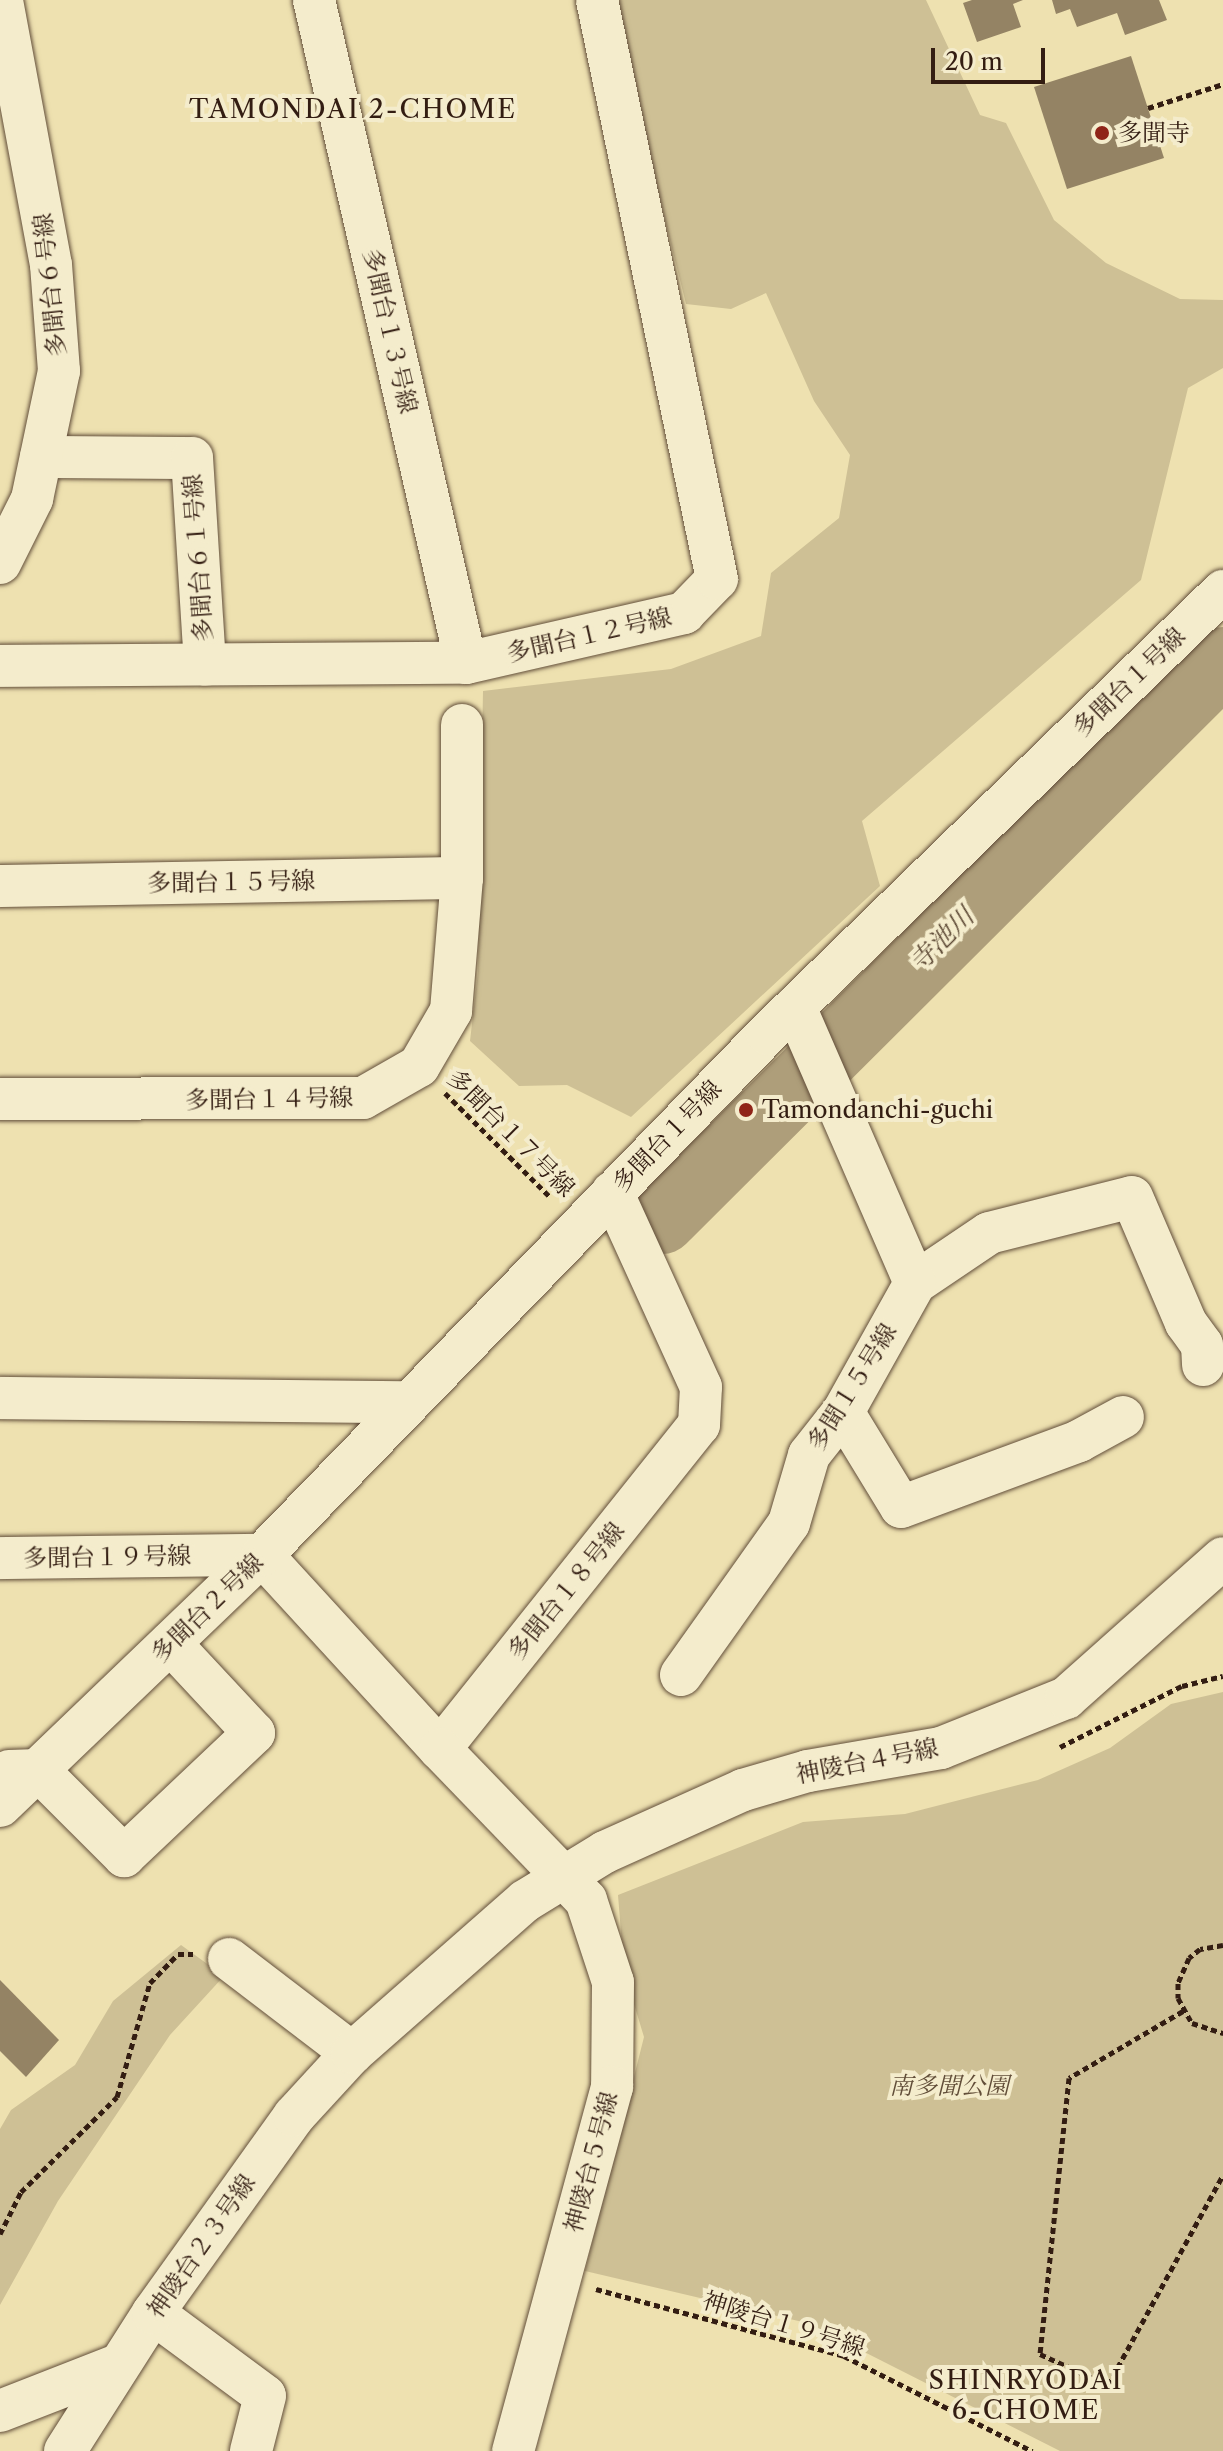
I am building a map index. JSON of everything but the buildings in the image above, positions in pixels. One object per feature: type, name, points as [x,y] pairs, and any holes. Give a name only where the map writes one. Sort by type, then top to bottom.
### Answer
[{"type":"street","name":"多聞台６号線","points":[[0,563],[32,499],[59,371],[51,265],[2,0]]},
{"type":"street","name":"多聞台１３号線","points":[[314,0],[466,663]]},
{"type":"street","name":"多聞台１２号線","points":[[0,666],[466,663],[684,613],[717,579],[597,0]]},
{"type":"street","name":"多聞台６１号線","points":[[41,457],[192,458],[205,665]]},
{"type":"street","name":"多聞台１号線","points":[[406,1402],[795,1007],[1223,591]]},
{"type":"street","points":[[419,1066],[451,1011],[462,878],[462,725]]},
{"type":"street","name":"多聞台１５号線","points":[[0,886],[462,878]]},
{"type":"street","points":[[795,1007],[915,1283],[989,1233],[1132,1197],[1186,1323],[1202,1345],[1203,1365]]},
{"type":"street","name":"多聞台１４号線","points":[[0,1099],[363,1098],[419,1066]]},
{"type":"street","name":"多聞台１８号線","points":[[440,1749],[699,1425],[701,1387],[612,1192]]},
{"type":"street","name":"多聞１５号線","points":[[681,1675],[789,1523],[809,1455],[843,1412],[915,1283]]},
{"type":"street","points":[[0,1398],[406,1402]]},
{"type":"street","name":"多聞台２号線","points":[[0,1806],[19,1771],[170,1643],[262,1555],[406,1402]]},
{"type":"street","points":[[843,1412],[901,1507],[1079,1441],[1123,1417]]},
{"type":"street","points":[[262,1555],[440,1749]]},
{"type":"street","name":"多聞台１９号線","points":[[0,1558],[262,1555]]},
{"type":"street","name":"神陵台４号線","points":[[567,1877],[605,1852],[743,1790],[808,1771],[941,1748],[1066,1698],[1223,1558]]},
{"type":"street","points":[[19,1771],[124,1856],[254,1733],[170,1643]]},
{"type":"street","name":"神陵台５号線","points":[[440,1749],[586,1900],[613,1982],[612,2087],[513,2451]]},
{"type":"street","name":"神陵台２３号線","points":[[65,2451],[153,2313],[294,2116],[352,2053],[525,1901],[567,1877]]},
{"type":"street","points":[[229,1959],[352,2053]]},
{"type":"street","points":[[153,2313],[265,2396],[251,2451]]},
{"type":"street","points":[[0,2411],[118,2365]]},
{"type":"path","points":[[1148,108],[1223,84]]},
{"type":"path","name":"多聞台１７号線","points":[[419,1066],[579,1226]]},
{"type":"path","points":[[1223,1945],[1200,1949],[1181,1970],[1178,1998],[1183,2011],[1205,2030],[1223,2033]]},
{"type":"path","points":[[0,2234],[21,2192],[117,2097],[150,1983],[178,1954],[229,1959]]},
{"type":"path","points":[[1183,2011],[1069,2078],[1040,2354],[1108,2385],[1223,2175]]},
{"type":"path","name":"神陵台１９号線","points":[[559,2279],[844,2356],[1032,2451]]},
{"type":"green space","points":[[610,0],[926,0],[980,115],[1006,123],[1054,220],[1106,263],[1180,299],[1223,300],[1223,368],[1188,388],[1141,580],[862,821],[880,886],[631,1117],[567,1085],[519,1086],[470,1041],[478,972],[483,691],[671,669],[761,636],[771,573],[839,518],[850,455],[814,401],[766,293],[731,309],[686,304]]},
{"type":"green space","name":"南多聞公園","points":[[1223,1692],[1223,2451],[1060,2451],[807,2323],[585,2271],[644,2037],[624,1971],[618,1895],[803,1822],[905,1814],[1038,1780],[1110,1748],[1171,1704]]},
{"type":"green space","points":[[181,1945],[224,1976],[170,2035],[58,2201],[0,2305],[0,2129],[11,2110],[75,2065],[113,2001]]},
{"type":"waterway","name":"寺池川","points":[[662,1220],[1223,661]]},
{"type":"place","name":"多聞寺","points":[[1102,133]]},
{"type":"place","name":"Tamondanchi-guchi","points":[[746,1110]]},
{"type":"district","name":"TAMONDAI 2-CHOME","points":[[353,110]]},
{"type":"district","name":"SHINRYODAI 6-CHOME","points":[[1026,2396]]}]
